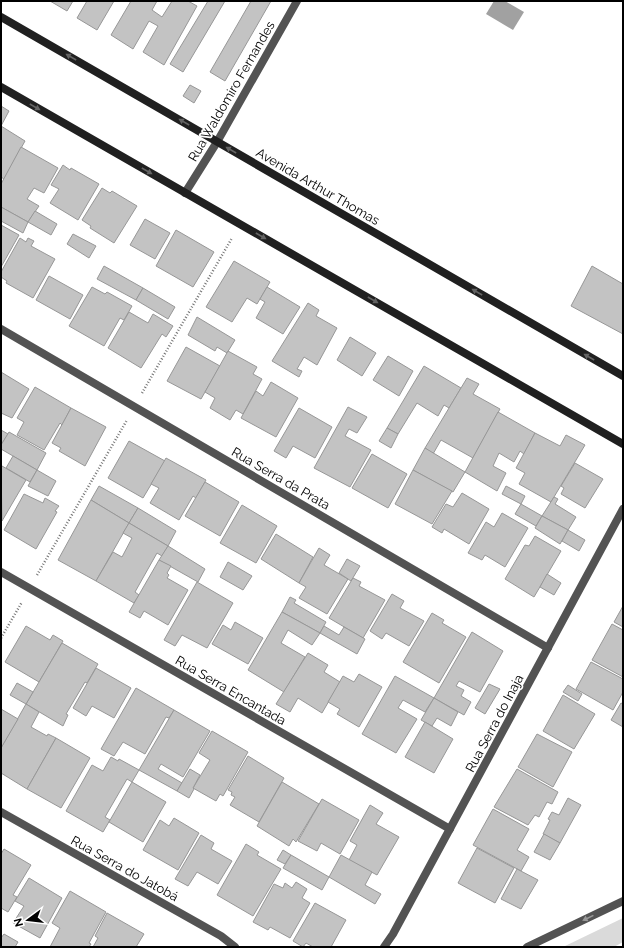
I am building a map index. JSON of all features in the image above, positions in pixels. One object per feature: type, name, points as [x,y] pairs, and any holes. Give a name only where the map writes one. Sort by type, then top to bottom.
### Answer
[{"type":"main road","name":"Avenida Arthur Thomas","points":[[1,17],[623,376]]},
{"type":"main road","points":[[1,87],[623,444]]},
{"type":"street","name":"Rua Waldomiro Fernandes","points":[[185,193],[218,142],[297,1]]},
{"type":"street","name":"Rua Serra da Prata","points":[[1,329],[548,648]]},
{"type":"street","name":"Rua Serra do Inaja","points":[[384,947],[394,934],[623,509]]},
{"type":"street","name":"Rua Serra Encantada","points":[[1,572],[450,829]]},
{"type":"street","name":"Rua Serra do Jatobá","points":[[1,812],[221,936],[235,947]]},
{"type":"street","points":[[527,947],[623,901]]},
{"type":"path","points":[[1,638],[240,224]]},
{"type":"shaded area","points":[[494,1],[505,1],[524,12],[513,30],[486,14]]},
{"type":"shaded area","points":[[623,918],[623,942],[614,947],[563,947]]},
{"type":"building","points":[[50,1],[73,1],[67,11]]},
{"type":"building","points":[[87,1],[114,1],[97,30],[77,18]]},
{"type":"building","points":[[131,1],[157,1],[152,10],[162,17],[172,1],[188,1],[197,6],[164,65],[143,52],[158,26],[149,21],[133,49],[111,35]]},
{"type":"building","points":[[208,1],[225,1],[183,72],[170,64]]},
{"type":"building","points":[[251,1],[271,1],[225,81],[210,72]]},
{"type":"building","points":[[190,85],[201,91],[194,103],[183,96]]},
{"type":"building","points":[[1,106],[9,111],[1,126]]},
{"type":"building","points":[[1,126],[25,141],[4,179],[1,177]]},
{"type":"building","points":[[21,147],[58,168],[44,193],[34,188],[27,199],[39,206],[28,222],[1,207],[1,184]]},
{"type":"building","points":[[63,165],[99,184],[78,220],[50,203],[59,189],[51,185]]},
{"type":"building","points":[[102,188],[110,193],[112,191],[137,206],[114,243],[90,228],[91,226],[82,220]]},
{"type":"building","points":[[1,207],[28,222],[23,233],[1,221]]},
{"type":"building","points":[[35,211],[57,224],[51,235],[28,222]]},
{"type":"building","points":[[145,219],[170,233],[155,259],[130,245]]},
{"type":"building","points":[[1,225],[19,235],[1,267]]},
{"type":"building","points":[[176,230],[214,252],[193,287],[156,266]]},
{"type":"building","points":[[73,234],[96,246],[89,258],[67,244]]},
{"type":"building","points":[[20,238],[26,242],[28,238],[34,241],[31,246],[55,259],[33,298],[6,283],[7,281],[1,277],[1,272]]},
{"type":"building","points":[[234,261],[270,282],[257,304],[247,298],[232,322],[206,307]]},
{"type":"building","points":[[104,266],[143,288],[136,300],[97,279]]},
{"type":"building","points":[[592,266],[623,284],[623,334],[571,306]]},
{"type":"building","points":[[49,276],[83,295],[70,319],[36,300]]},
{"type":"building","points":[[92,287],[105,294],[107,292],[132,306],[124,320],[120,318],[104,346],[69,326]]},
{"type":"building","points":[[267,287],[300,307],[283,334],[256,318],[265,302],[260,299]]},
{"type":"building","points":[[143,288],[175,307],[168,319],[136,300]]},
{"type":"building","points":[[308,303],[319,310],[316,316],[337,328],[317,365],[304,357],[297,369],[302,371],[299,377],[272,361]]},
{"type":"building","points":[[129,312],[148,323],[153,314],[173,326],[166,337],[162,334],[141,368],[108,348]]},
{"type":"building","points":[[197,317],[235,340],[227,353],[217,347],[215,351],[188,335]]},
{"type":"building","points":[[350,337],[376,353],[362,376],[337,360]]},
{"type":"building","points":[[186,347],[220,366],[201,399],[167,381]]},
{"type":"building","points":[[228,351],[257,367],[253,374],[262,379],[243,414],[236,410],[230,420],[210,408],[215,398],[205,392]]},
{"type":"building","points":[[388,356],[413,371],[399,396],[373,380]]},
{"type":"building","points":[[424,366],[461,388],[449,408],[444,405],[438,416],[417,403],[398,434],[387,428]]},
{"type":"building","points":[[1,372],[29,389],[12,418],[1,413]]},
{"type":"building","points":[[467,378],[479,384],[473,394],[500,409],[473,458],[441,440],[433,454],[425,448]]},
{"type":"building","points":[[271,382],[298,398],[276,437],[241,418],[256,391],[263,396]]},
{"type":"building","points":[[35,387],[71,408],[62,425],[60,423],[44,450],[17,435],[24,422],[17,418]]},
{"type":"building","points":[[348,407],[367,417],[357,433],[349,429],[345,436],[371,450],[350,487],[314,468]]},
{"type":"building","points":[[71,408],[106,427],[85,466],[59,451],[61,448],[52,443]]},
{"type":"building","points":[[299,408],[332,427],[315,458],[293,446],[286,458],[274,451]]},
{"type":"building","points":[[498,412],[535,433],[524,454],[520,451],[514,462],[499,453],[493,466],[506,473],[497,491],[465,472]]},
{"type":"building","points":[[387,428],[398,434],[391,448],[379,441]]},
{"type":"building","points":[[1,430],[8,434],[1,445]]},
{"type":"building","points":[[9,432],[46,453],[37,470],[1,449],[1,445]]},
{"type":"building","points":[[535,433],[560,446],[566,435],[585,445],[551,502],[519,484],[525,473],[516,468]]},
{"type":"building","points":[[129,441],[165,461],[143,498],[108,478]]},
{"type":"building","points":[[425,448],[465,472],[453,492],[413,470]]},
{"type":"building","points":[[372,454],[407,474],[388,508],[352,488]]},
{"type":"building","points":[[13,456],[37,470],[30,482],[6,468]]},
{"type":"building","points":[[166,458],[206,480],[196,498],[193,496],[179,520],[150,503],[159,488],[151,484]]},
{"type":"building","points":[[575,463],[603,479],[585,508],[561,494],[564,488],[561,486]]},
{"type":"building","points":[[2,466],[26,480],[2,521],[1,468]]},
{"type":"building","points":[[37,470],[56,481],[48,496],[28,486]]},
{"type":"building","points":[[413,470],[452,491],[432,524],[395,504]]},
{"type":"building","points":[[205,482],[239,502],[220,536],[185,516]]},
{"type":"building","points":[[99,486],[138,508],[129,523],[91,500]]},
{"type":"building","points":[[506,486],[525,496],[521,504],[502,494]]},
{"type":"building","points":[[462,493],[489,509],[469,544],[444,529],[442,533],[432,527],[446,504],[453,507]]},
{"type":"building","points":[[24,494],[43,503],[45,498],[59,506],[36,549],[4,530]]},
{"type":"building","points":[[554,497],[558,499],[555,504],[576,517],[568,530],[542,516]]},
{"type":"building","points":[[91,500],[129,523],[96,581],[58,560]]},
{"type":"building","points":[[521,504],[542,516],[536,526],[515,514]]},
{"type":"building","points":[[242,505],[277,526],[256,563],[220,543]]},
{"type":"building","points":[[138,508],[176,531],[168,546],[129,523]]},
{"type":"building","points":[[502,513],[528,528],[505,567],[485,555],[482,560],[468,553],[486,522],[494,527]]},
{"type":"building","points":[[542,516],[568,530],[560,544],[535,528]]},
{"type":"building","points":[[129,523],[168,546],[162,556],[157,553],[135,592],[139,595],[134,603],[96,581],[113,552],[122,557],[132,538],[123,533]]},
{"type":"building","points":[[568,530],[585,540],[579,551],[562,541]]},
{"type":"building","points":[[276,534],[313,557],[299,583],[261,559]]},
{"type":"building","points":[[535,536],[561,551],[534,597],[505,579],[525,545],[529,546]]},
{"type":"building","points":[[168,546],[205,569],[198,582],[159,560]]},
{"type":"building","points":[[319,548],[330,555],[324,565],[348,579],[327,614],[299,598],[306,587],[299,583]]},
{"type":"building","points":[[347,559],[360,566],[351,581],[339,573]]},
{"type":"building","points":[[159,560],[171,566],[167,573],[169,575],[167,578],[188,590],[168,625],[144,611],[140,618],[129,612]]},
{"type":"building","points":[[228,562],[252,576],[243,590],[220,577]]},
{"type":"building","points":[[547,574],[561,583],[554,595],[540,587]]},
{"type":"building","points":[[353,578],[361,582],[359,586],[385,600],[363,638],[329,618]]},
{"type":"building","points":[[197,582],[233,603],[207,648],[182,635],[175,646],[164,640]]},
{"type":"building","points":[[392,594],[404,601],[400,608],[424,621],[409,646],[386,633],[382,639],[370,631]]},
{"type":"building","points":[[290,597],[296,600],[294,603],[326,622],[320,633],[282,612]]},
{"type":"building","points":[[623,606],[623,627],[614,622]]},
{"type":"building","points":[[282,612],[320,633],[312,645],[288,630],[281,643],[305,657],[284,692],[248,670]]},
{"type":"building","points":[[432,613],[444,620],[442,623],[466,637],[439,683],[403,662]]},
{"type":"building","points":[[235,622],[263,638],[248,664],[212,644],[223,625],[231,630]]},
{"type":"building","points":[[612,624],[623,630],[623,677],[592,660]]},
{"type":"building","points":[[26,626],[50,640],[53,635],[63,641],[39,682],[5,662]]},
{"type":"building","points":[[324,626],[339,635],[344,627],[365,639],[357,654],[320,633]]},
{"type":"building","points":[[472,632],[503,651],[480,692],[459,681],[456,686],[464,690],[461,696],[471,702],[464,715],[434,698]]},
{"type":"building","points":[[62,643],[98,664],[87,683],[85,682],[66,714],[68,715],[63,726],[26,704]]},
{"type":"building","points":[[308,653],[328,665],[324,672],[340,682],[322,713],[298,698],[290,712],[276,704]]},
{"type":"building","points":[[591,662],[623,679],[623,692],[613,710],[576,689]]},
{"type":"building","points":[[96,668],[131,688],[114,718],[92,706],[86,716],[73,708]]},
{"type":"building","points":[[359,674],[382,687],[359,727],[337,714],[340,709],[328,702],[343,676],[354,682]]},
{"type":"building","points":[[395,676],[434,698],[425,712],[403,700],[398,708],[417,719],[396,753],[362,734]]},
{"type":"building","points":[[17,683],[33,692],[26,704],[10,695]]},
{"type":"building","points":[[489,684],[500,689],[485,714],[475,708]]},
{"type":"building","points":[[568,685],[582,694],[578,701],[563,692]]},
{"type":"building","points":[[136,688],[174,710],[169,718],[166,717],[145,754],[123,742],[114,756],[101,749]]},
{"type":"building","points":[[563,695],[595,714],[574,749],[543,731]]},
{"type":"building","points":[[434,698],[458,712],[451,726],[437,718],[432,726],[421,720]]},
{"type":"building","points":[[621,703],[623,704],[623,727],[611,720]]},
{"type":"building","points":[[26,704],[39,712],[31,727],[47,736],[48,734],[56,738],[27,789],[1,773],[1,748]]},
{"type":"building","points":[[1,709],[18,719],[1,748]]},
{"type":"building","points":[[174,710],[210,731],[183,777],[161,764],[158,769],[182,783],[177,791],[139,770]]},
{"type":"building","points":[[425,722],[453,739],[434,773],[405,757]]},
{"type":"building","points":[[212,731],[248,752],[223,796],[220,794],[216,801],[193,788],[210,760],[199,753]]},
{"type":"building","points":[[537,734],[572,752],[553,787],[518,767]]},
{"type":"building","points":[[56,738],[90,758],[61,808],[27,789]]},
{"type":"building","points":[[248,756],[284,778],[259,822],[230,805],[235,797],[231,795],[232,792],[228,790]]},
{"type":"building","points":[[111,757],[118,761],[119,759],[139,770],[132,782],[127,779],[105,817],[110,820],[103,832],[66,811],[92,765],[103,771]]},
{"type":"building","points":[[190,769],[200,775],[189,798],[177,791]]},
{"type":"building","points":[[517,769],[558,792],[552,804],[547,802],[539,817],[535,815],[528,825],[494,807]]},
{"type":"building","points":[[132,782],[166,802],[143,842],[109,822]]},
{"type":"building","points":[[282,782],[319,804],[296,842],[293,839],[289,846],[257,826]]},
{"type":"building","points":[[568,798],[581,805],[560,843],[543,834],[552,812],[559,815]]},
{"type":"building","points":[[322,799],[359,820],[340,854],[321,843],[317,851],[298,841]]},
{"type":"building","points":[[370,805],[383,813],[376,824],[399,837],[377,875],[349,860],[357,845],[350,841]]},
{"type":"building","points":[[493,809],[529,829],[517,850],[529,857],[521,871],[473,845]]},
{"type":"building","points":[[174,818],[199,833],[178,870],[143,850],[160,820],[169,826]]},
{"type":"building","points":[[544,834],[560,843],[550,860],[534,852]]},
{"type":"building","points":[[201,835],[214,843],[211,849],[232,861],[218,884],[197,872],[188,886],[175,879]]},
{"type":"building","points":[[246,844],[259,852],[257,855],[281,869],[253,916],[217,895]]},
{"type":"building","points":[[477,848],[514,868],[495,903],[458,883]]},
{"type":"building","points":[[4,849],[31,865],[13,895],[17,897],[8,912],[1,908],[1,854]]},
{"type":"building","points":[[283,850],[291,855],[285,864],[277,860]]},
{"type":"building","points":[[291,855],[329,877],[322,890],[283,868]]},
{"type":"building","points":[[341,855],[372,872],[365,885],[381,894],[375,904],[329,877]]},
{"type":"building","points":[[517,869],[538,880],[521,909],[501,899]]},
{"type":"building","points":[[29,878],[62,898],[40,938],[13,923],[24,906],[15,901]]},
{"type":"building","points":[[296,882],[307,889],[302,898],[310,903],[290,938],[270,927],[268,930],[253,922],[274,884],[283,888],[285,883],[292,888]]},
{"type":"building","points":[[70,891],[106,912],[89,943],[91,944],[89,947],[50,947],[60,928],[52,923]]},
{"type":"building","points":[[315,903],[346,920],[331,947],[313,947],[306,943],[303,947],[293,941]]},
{"type":"building","points":[[107,913],[144,934],[136,947],[93,947],[98,938],[95,936]]},
{"type":"building","points":[[4,934],[18,942],[15,947],[1,947],[1,938]]}]
